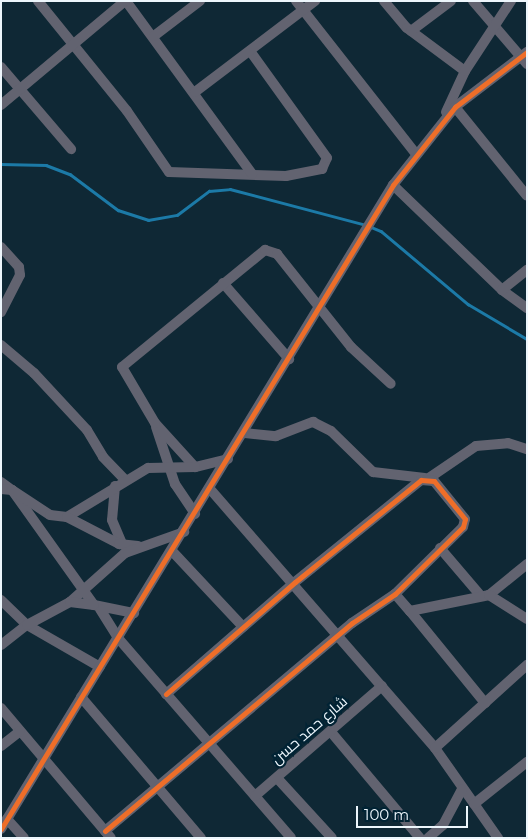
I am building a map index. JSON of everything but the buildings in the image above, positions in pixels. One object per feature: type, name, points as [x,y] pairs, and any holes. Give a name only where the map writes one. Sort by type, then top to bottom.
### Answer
[{"type":"street","points":[[38,1],[128,111],[166,170],[286,176],[322,169],[327,158],[250,51]]},
{"type":"street","points":[[1,105],[20,92],[126,1],[195,92],[252,174]]},
{"type":"street","points":[[154,36],[200,1]]},
{"type":"street","points":[[296,1],[416,154]]},
{"type":"street","points":[[195,92],[315,1]]},
{"type":"street","points":[[384,1],[411,31],[464,71]]},
{"type":"street","points":[[411,31],[451,1]]},
{"type":"street","points":[[1,829],[245,432],[393,186],[442,120],[455,107],[525,57],[493,29],[473,1]]},
{"type":"street","points":[[442,120],[464,71],[511,1]]},
{"type":"street","points":[[1,67],[20,92],[71,149]]},
{"type":"street","points":[[455,107],[527,196]]},
{"type":"street","points":[[393,186],[502,290],[527,308]]},
{"type":"street","points":[[195,467],[155,423],[122,367],[253,257],[271,250],[321,306],[352,347],[391,384]]},
{"type":"street","points":[[1,312],[20,276],[19,267],[3,254]]},
{"type":"street","points":[[502,290],[527,270]]},
{"type":"street","points":[[222,283],[289,359]]},
{"type":"street","points":[[1,345],[34,373],[87,430],[103,457],[125,480]]},
{"type":"street","points":[[1,708],[42,760],[108,834],[159,788],[340,634],[394,594],[464,527],[466,519],[427,478],[372,472],[331,430],[313,422],[276,436],[245,432]]},
{"type":"street","points":[[155,423],[180,496],[195,514]]},
{"type":"street","points":[[166,694],[295,582],[427,478],[476,446],[508,443],[527,450]]},
{"type":"street","points":[[67,517],[115,486],[148,468],[169,466],[195,467],[228,459]]},
{"type":"street","points":[[1,482],[50,515],[67,517],[122,544],[141,546]]},
{"type":"street","points":[[115,486],[112,520],[122,544]]},
{"type":"street","points":[[1,489],[12,490],[118,638],[291,838]]},
{"type":"street","points":[[210,489],[295,582],[435,748],[462,790],[498,838]]},
{"type":"street","points":[[1,645],[27,625],[70,602],[111,563],[141,546],[184,532]]},
{"type":"street","points":[[440,548],[485,596],[527,619]]},
{"type":"street","points":[[172,551],[243,627]]},
{"type":"street","points":[[410,611],[485,596],[527,564]]},
{"type":"street","points":[[394,594],[485,703]]},
{"type":"street","points":[[1,600],[27,625],[100,667]]},
{"type":"street","points":[[70,602],[134,613]]},
{"type":"street","points":[[435,748],[527,665]]},
{"type":"street","name":"شارع حمد حسن","points":[[255,796],[382,686]]},
{"type":"street","points":[[81,697],[201,838]]},
{"type":"street","points":[[1,746],[20,731]]},
{"type":"street","points":[[331,732],[420,838]]},
{"type":"street","points":[[474,804],[527,762]]},
{"type":"street","points":[[277,778],[327,836]]},
{"type":"street","points":[[428,838],[444,825],[462,790]]},
{"type":"street","points":[[7,819],[24,838]]},
{"type":"waterway","points":[[1,164],[46,165],[70,174],[118,210],[148,220],[177,215],[209,191],[230,189],[366,225]]},
{"type":"waterway","points":[[371,227],[381,231],[468,304],[527,339]]},
{"type":"cycle path","points":[[1,829],[393,185],[455,107],[527,52]]},
{"type":"cycle path","points":[[105,831],[352,623],[395,594],[463,527],[465,519],[434,481],[421,480],[295,582],[166,694]]}]
